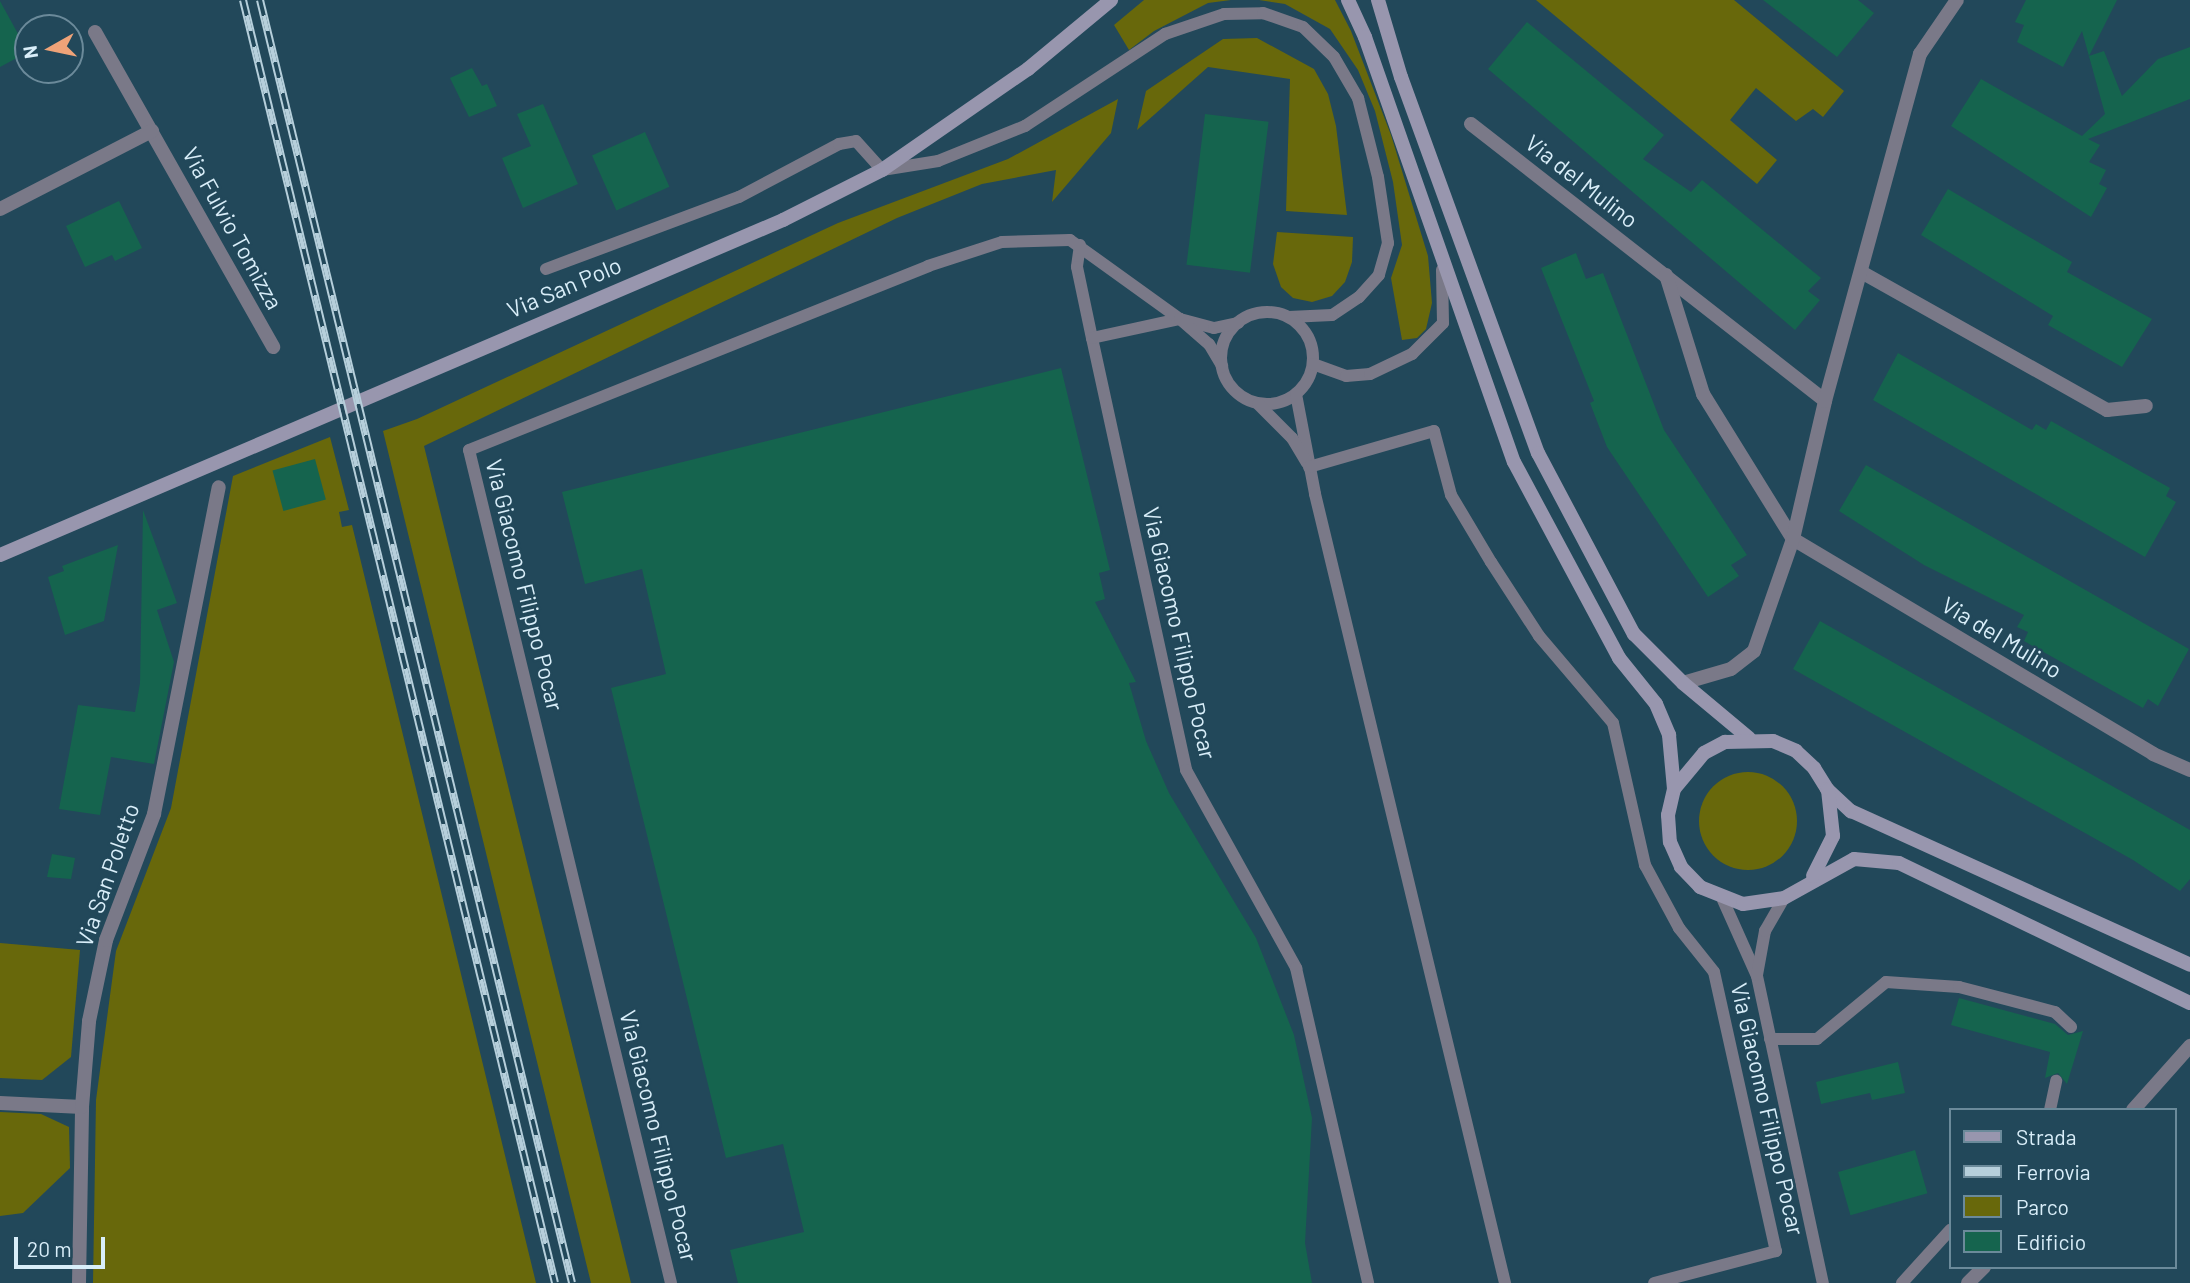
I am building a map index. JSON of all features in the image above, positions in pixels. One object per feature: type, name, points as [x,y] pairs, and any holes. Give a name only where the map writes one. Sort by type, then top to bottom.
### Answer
[{"type":"main road","name":"Via San Polo","points":[[0,555],[783,220],[882,170],[1028,69],[1111,0]]},
{"type":"main road","points":[[1348,0],[1514,462],[1619,658],[1656,704],[1669,734],[1674,789],[1668,815],[1670,842],[1681,867],[1700,887],[1723,900]]},
{"type":"main road","name":"Via Giacomo Filippo Pocar","points":[[1378,0],[1401,77],[1538,453],[1634,634],[1683,683],[1749,738],[1773,741],[1796,751],[1814,768],[1827,789],[1851,811],[2190,965]]},
{"type":"main road","points":[[1674,789],[1704,753],[1749,738]]},
{"type":"main road","name":"Via Giacomo Filippo Pocar","points":[[1811,879],[1825,859],[1833,836],[1827,789]]},
{"type":"main road","name":"Via Giacomo Filippo Pocar","points":[[1723,900],[1743,904],[1784,898],[1811,879],[1854,859],[1899,863],[2190,1003]]},
{"type":"street","points":[[1683,683],[1731,669],[1754,651],[1793,539],[1825,401],[1863,273],[1920,54],[1957,0]]},
{"type":"street","name":"Via Fulvio Tomizza","points":[[95,32],[273,347]]},
{"type":"street","name":"Via del Mulino","points":[[1471,124],[1825,401]]},
{"type":"street","points":[[0,209],[152,131]]},
{"type":"street","points":[[1863,273],[2107,410],[2146,406]]},
{"type":"street","name":"Via del Mulino","points":[[1665,275],[1703,394],[1793,539],[2153,754],[2190,771]]},
{"type":"street","name":"Via San Poletto","points":[[79,1283],[82,1108],[89,1021],[106,940],[155,814],[219,487]]},
{"type":"street","points":[[2135,1108],[2190,1046]]},
{"type":"street","points":[[0,1103],[82,1108]]},
{"type":"street","points":[[1968,1283],[1982,1269]]},
{"type":"lane","points":[[546,269],[739,197],[839,144],[856,141],[882,170],[938,161],[1025,127],[1166,34],[1224,14],[1263,13],[1303,27],[1334,57],[1358,98],[1378,177],[1388,243],[1379,275],[1359,297],[1332,315],[1289,317],[1268,311],[1238,323],[1214,328],[1180,319],[1091,338]]},
{"type":"lane","name":"Via Giacomo Filippo Pocar","points":[[671,1283],[469,450],[928,266],[1002,242],[1070,240],[1180,319],[1209,344],[1222,366]]},
{"type":"lane","name":"Via Giacomo Filippo Pocar","points":[[1080,246],[1077,267],[1091,338],[1186,770],[1296,968],[1368,1283]]},
{"type":"lane","points":[[1313,364],[1346,376],[1370,374],[1412,354],[1443,323],[1446,289],[1438,249]]},
{"type":"lane","points":[[1258,404],[1285,401],[1296,394],[1313,364],[1308,337],[1289,317]]},
{"type":"lane","points":[[1238,323],[1224,342],[1222,366],[1234,391],[1258,404],[1292,438],[1309,467]]},
{"type":"lane","points":[[1296,394],[1309,467],[1505,1283]]},
{"type":"lane","name":"Via Giacomo Filippo Pocar","points":[[1309,467],[1434,431],[1451,495],[1484,551],[1539,636],[1613,723],[1644,865],[1679,928],[1714,972],[1776,1251],[1654,1283]]},
{"type":"lane","name":"Via Giacomo Filippo Pocar","points":[[1757,976],[1765,931],[1784,898]]},
{"type":"lane","name":"Via Giacomo Filippo Pocar","points":[[1723,900],[1757,976],[1823,1283]]},
{"type":"lane","name":"Via Giacomo Filippo Pocar","points":[[1770,1039],[1818,1039],[1886,982],[1959,987],[2055,1012],[2071,1027]]},
{"type":"lane","points":[[2050,1108],[2056,1081]]},
{"type":"lane","points":[[1902,1283],[1948,1232]]},
{"type":"green space","points":[[1144,0],[1231,0],[1208,3],[1154,31],[1129,50],[1114,25]]},
{"type":"green space","points":[[1259,0],[1335,0],[1351,31],[1391,135],[1428,256],[1432,303],[1426,329],[1417,338],[1402,340],[1391,278],[1402,245],[1393,182],[1375,111],[1358,70],[1330,29],[1285,4]]},
{"type":"green space","points":[[1536,0],[1734,0],[1844,91],[1823,117],[1813,109],[1796,121],[1756,88],[1730,120],[1777,160],[1757,184]]},
{"type":"green space","points":[[1257,38],[1314,69],[1328,94],[1336,126],[1347,215],[1286,211],[1290,79],[1208,67],[1137,130],[1146,91],[1223,39]]},
{"type":"green space","points":[[1118,99],[1111,133],[1052,202],[1056,170],[982,184],[897,218],[424,446],[631,1283],[591,1283],[383,431],[417,419],[838,223],[1008,159]]},
{"type":"green space","points":[[1277,232],[1353,237],[1352,262],[1345,282],[1332,296],[1312,302],[1293,298],[1281,287],[1273,264]]},
{"type":"green space","points":[[330,437],[349,510],[339,512],[342,527],[352,525],[536,1283],[93,1283],[96,1100],[116,951],[171,808],[233,476]]},
{"type":"green space","points":[[1748,772],[1767,776],[1783,786],[1793,802],[1797,821],[1793,840],[1783,856],[1767,866],[1748,870],[1729,866],[1713,856],[1703,840],[1699,821],[1703,802],[1713,786],[1729,776]]},
{"type":"green space","points":[[0,943],[80,950],[71,1057],[42,1080],[0,1078]]},
{"type":"green space","points":[[0,1112],[41,1114],[69,1127],[70,1168],[23,1213],[0,1216]]},
{"type":"building","points":[[1763,0],[1858,0],[1874,13],[1837,57]]},
{"type":"building","points":[[2026,0],[2117,0],[2089,56],[2104,51],[2122,96],[2158,59],[2190,47],[2190,99],[2088,139],[2100,145],[2089,162],[2106,170],[2099,184],[2107,188],[2091,217],[1951,126],[1981,79],[2082,136],[2105,114],[2082,31],[2063,67],[2017,42],[2024,25],[2015,22]]},
{"type":"building","points":[[0,1],[14,26],[14,60],[0,67]]},
{"type":"building","points":[[1527,22],[1664,135],[1643,159],[1691,192],[1702,180],[1821,278],[1808,291],[1820,300],[1795,330],[1488,69]]},
{"type":"building","points":[[472,68],[482,86],[487,84],[497,106],[469,117],[450,78]]},
{"type":"building","points":[[543,104],[578,184],[523,208],[502,158],[531,146],[517,114]]},
{"type":"building","points":[[1205,114],[1269,122],[1250,273],[1186,265]]},
{"type":"building","points":[[645,132],[669,187],[616,210],[592,156]]},
{"type":"building","points":[[1948,189],[2072,262],[2067,272],[2152,319],[2122,367],[2048,325],[2053,316],[1921,235]]},
{"type":"building","points":[[119,201],[142,248],[115,261],[112,255],[85,267],[66,226]]},
{"type":"building","points":[[1576,253],[1586,279],[1603,273],[1664,430],[1747,555],[1731,565],[1739,576],[1708,597],[1607,447],[1590,403],[1594,401],[1541,268]]},
{"type":"building","points":[[1898,353],[2032,430],[2036,424],[2046,430],[2051,421],[2170,488],[2166,496],[2176,502],[2145,557],[1873,400]]},
{"type":"building","points":[[1061,368],[1110,570],[1099,573],[1105,599],[1095,602],[1136,682],[1129,683],[1146,741],[1169,793],[1256,938],[1294,1035],[1312,1118],[1305,1243],[1312,1283],[738,1283],[730,1250],[804,1232],[783,1144],[726,1158],[611,688],[666,674],[642,569],[585,584],[562,492]]},
{"type":"building","points":[[315,459],[326,500],[283,511],[272,470]]},
{"type":"building","points":[[1866,465],[2189,649],[2158,706],[2148,699],[2143,708],[2024,641],[2028,632],[2017,627],[2024,615],[1924,565],[1839,511]]},
{"type":"building","points":[[143,510],[177,603],[157,610],[174,662],[154,764],[111,757],[100,815],[59,809],[78,705],[135,712],[140,683]]},
{"type":"building","points":[[118,545],[104,621],[65,635],[48,577],[64,571],[62,566]]},
{"type":"building","points":[[1820,621],[2190,830],[2190,879],[2180,891],[2133,860],[1793,669]]},
{"type":"building","points":[[52,854],[75,858],[71,879],[47,877]]},
{"type":"building","points":[[1959,998],[2055,1024],[2068,1035],[2083,1031],[2067,1084],[2058,1073],[2045,1078],[2050,1052],[1951,1025]]},
{"type":"building","points":[[1898,1062],[1905,1093],[1872,1100],[1870,1093],[1821,1104],[1816,1082]]},
{"type":"building","points":[[1915,1150],[1927,1193],[1851,1215],[1838,1172]]},
{"type":"railway","points":[[243,0],[555,1283]]},
{"type":"railway","points":[[260,0],[572,1283]]}]
